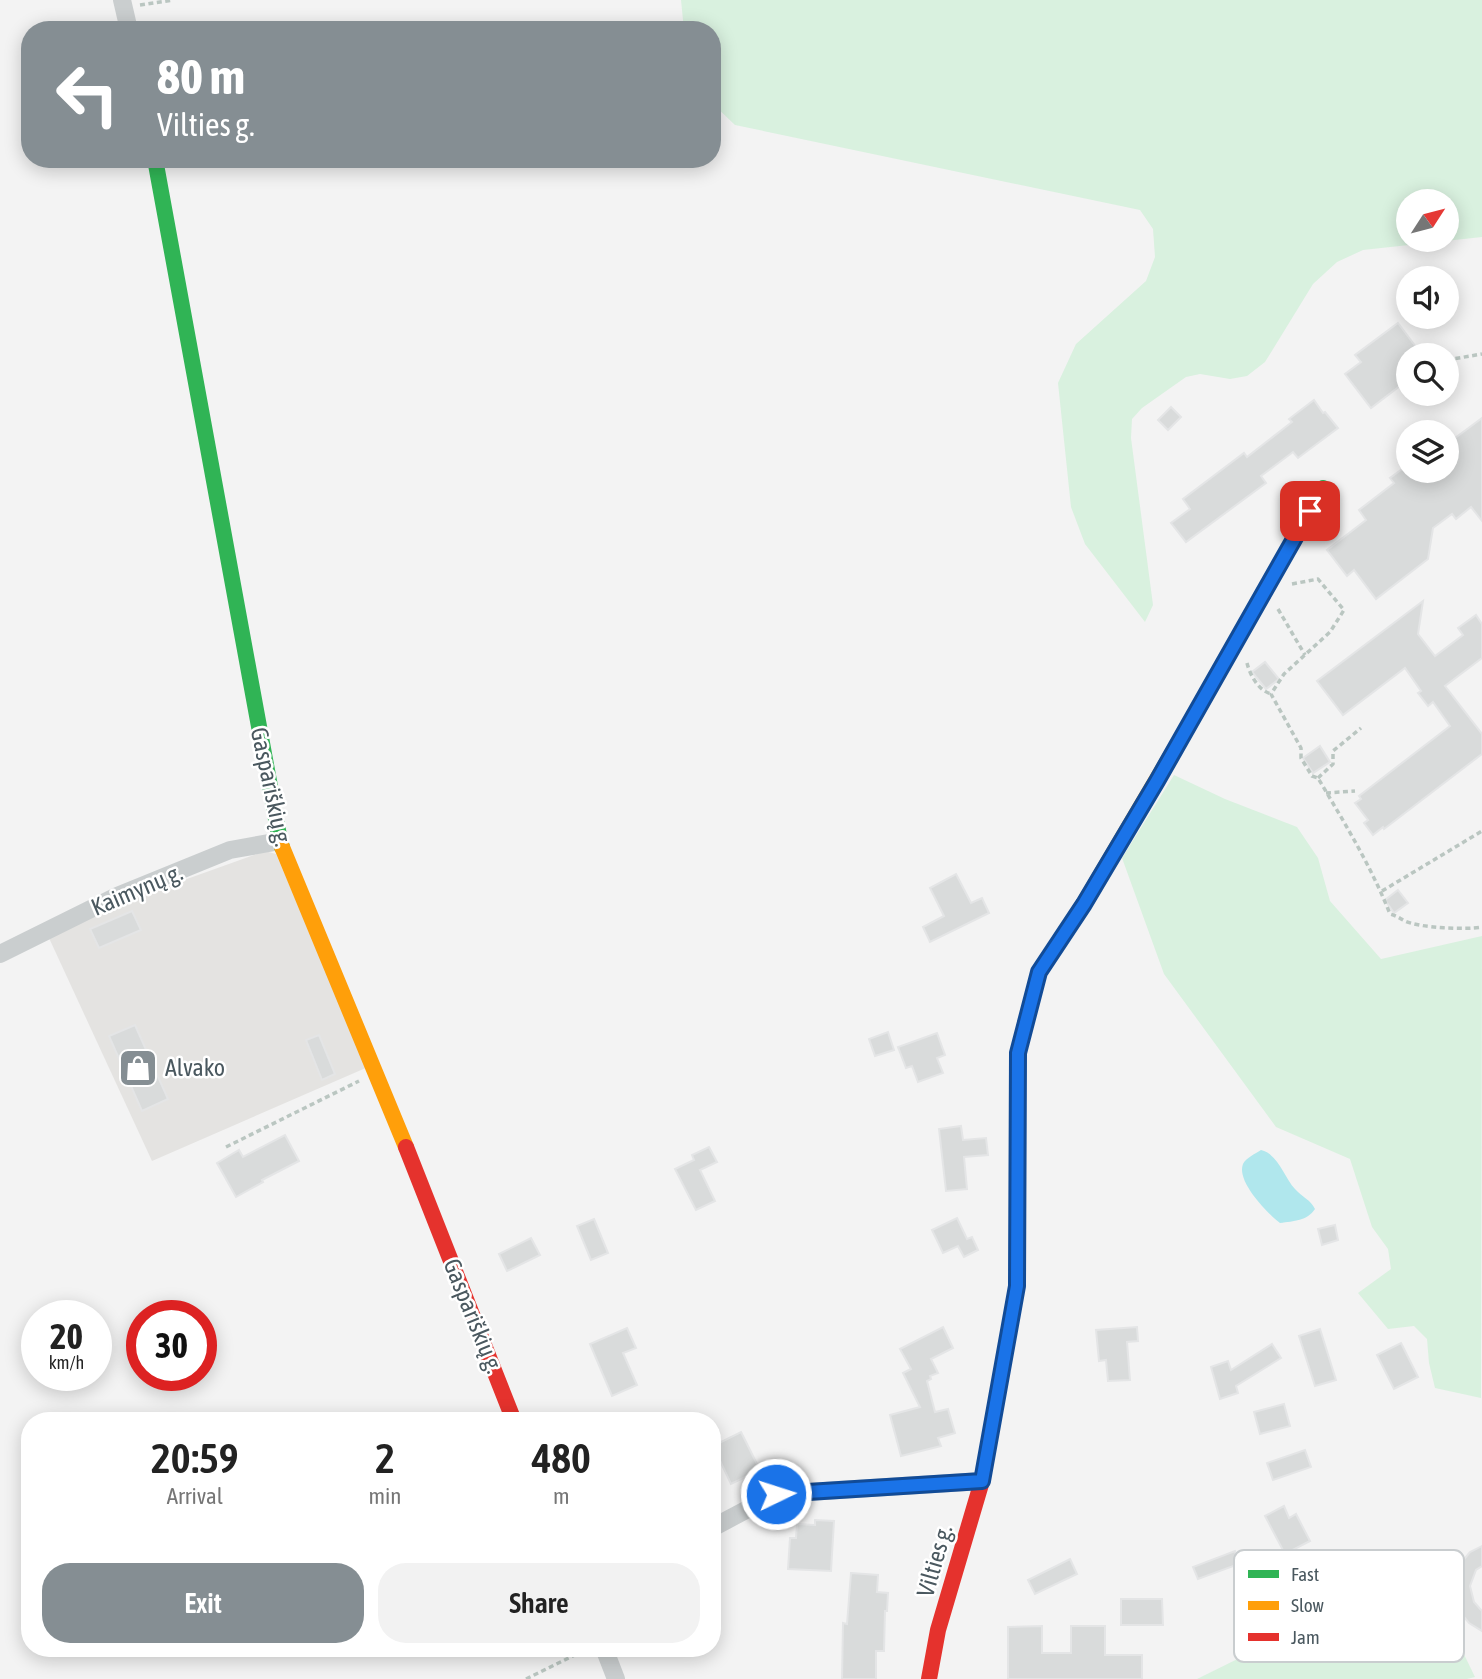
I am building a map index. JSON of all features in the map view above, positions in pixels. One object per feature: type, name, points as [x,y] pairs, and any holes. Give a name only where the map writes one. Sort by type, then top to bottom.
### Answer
[{"type":"street","name":"Gaspariškių g.","points":[[157,168],[279,841],[376,1072],[510,1412]]},
{"type":"street","name":"Vilties g.","points":[[929,1679],[938,1630],[982,1481],[1017,1286],[1018,1053],[1039,972],[1084,904],[1157,781],[1323,488]]},
{"type":"street","name":"Kaimynų g.","points":[[0,954],[117,896],[230,850],[279,841]]},
{"type":"street","points":[[721,1523],[776,1494],[982,1481]]},
{"type":"street","points":[[607,1657],[616,1679]]},
{"type":"path","points":[[123,4],[173,0]]},
{"type":"path","points":[[1459,358],[1482,354]]},
{"type":"path","points":[[1271,694],[1284,674],[1305,655],[1330,632],[1344,610],[1318,579],[1266,588],[1305,655]]},
{"type":"path","points":[[1290,592],[1295,583]]},
{"type":"path","points":[[1272,620],[1284,601]]},
{"type":"path","points":[[1246,662],[1263,691],[1271,694],[1301,748],[1301,758],[1312,776],[1318,778],[1381,892],[1390,914],[1406,921],[1437,927],[1470,930],[1482,927]]},
{"type":"path","points":[[1318,778],[1333,764],[1333,751],[1361,728]]},
{"type":"path","points":[[1326,793],[1355,791]]},
{"type":"path","points":[[1381,892],[1482,831]]},
{"type":"path","points":[[226,1147],[376,1072]]},
{"type":"path","points":[[526,1679],[571,1657]]},
{"type":"shaded area","points":[[265,851],[276,854],[368,1067],[152,1161],[49,938],[134,898]]},
{"type":"green space","points":[[681,0],[1482,0],[1482,237],[1460,239],[1460,189],[1396,189],[1396,246],[1363,250],[1337,262],[1313,284],[1265,362],[1247,376],[1230,379],[1200,374],[1186,377],[1142,408],[1132,419],[1131,438],[1153,605],[1145,622],[1085,544],[1071,507],[1058,383],[1076,344],[1146,281],[1155,257],[1153,229],[1140,210],[735,125],[721,112],[721,21],[683,21]]},
{"type":"green space","points":[[1174,775],[1225,799],[1297,827],[1318,858],[1330,901],[1381,959],[1482,936],[1481,1398],[1435,1388],[1427,1339],[1414,1326],[1388,1329],[1358,1293],[1391,1269],[1388,1249],[1372,1227],[1350,1159],[1276,1127],[1164,974],[1122,858]]},
{"type":"green space","points":[[1464,1654],[1475,1677],[1467,1679],[1197,1679],[1234,1661],[1464,1662]]},
{"type":"water","points":[[1261,1150],[1272,1156],[1295,1189],[1313,1206],[1315,1209],[1308,1216],[1280,1223],[1248,1188],[1242,1171],[1243,1164]]},
{"type":"building","points":[[1396,324],[1396,329],[1402,329],[1413,343],[1396,343],[1396,389],[1371,408],[1345,374],[1361,362],[1355,355]]},
{"type":"building","points":[[1314,400],[1338,428],[1298,458],[1293,452],[1261,476],[1266,483],[1186,542],[1171,523],[1190,509],[1183,499],[1244,453],[1247,457],[1292,422],[1289,419]]},
{"type":"building","points":[[1171,407],[1181,417],[1168,430],[1158,420]]},
{"type":"building","points":[[1482,418],[1482,521],[1471,507],[1456,519],[1452,514],[1433,528],[1428,559],[1376,599],[1354,570],[1347,576],[1327,550],[1366,520],[1359,510],[1394,483],[1390,478],[1396,474],[1396,483],[1459,483],[1459,435]]},
{"type":"building","points":[[1423,601],[1418,634],[1435,656],[1463,635],[1458,628],[1476,615],[1482,624],[1482,658],[1445,686],[1482,734],[1482,754],[1373,835],[1364,823],[1368,820],[1355,803],[1361,799],[1359,796],[1450,726],[1433,702],[1428,706],[1405,668],[1343,715],[1317,681]]},
{"type":"building","points":[[1265,662],[1279,679],[1266,689],[1252,672]]},
{"type":"building","points":[[1320,746],[1330,762],[1313,773],[1303,758]]},
{"type":"building","points":[[956,874],[971,903],[982,898],[989,913],[930,942],[923,927],[944,916],[930,888]]},
{"type":"building","points":[[1398,890],[1408,903],[1394,913],[1385,900]]},
{"type":"building","points":[[132,911],[141,930],[99,948],[90,929]]},
{"type":"building","name":"Alvako","points":[[135,1025],[168,1099],[142,1111],[109,1036]]},
{"type":"building","points":[[888,1032],[894,1050],[875,1056],[869,1039]]},
{"type":"building","points":[[937,1033],[945,1055],[937,1058],[943,1073],[918,1082],[912,1066],[906,1068],[898,1047]]},
{"type":"building","points":[[319,1035],[335,1074],[322,1080],[306,1040]]},
{"type":"building","points":[[961,1126],[963,1140],[986,1138],[988,1155],[964,1157],[967,1189],[946,1191],[939,1129]]},
{"type":"building","points":[[285,1135],[299,1161],[236,1197],[217,1163],[239,1150],[243,1157]]},
{"type":"building","points":[[709,1147],[717,1162],[700,1170],[715,1201],[696,1210],[675,1169],[694,1160],[692,1155]]},
{"type":"building","points":[[957,1218],[967,1239],[972,1237],[978,1250],[964,1257],[958,1246],[943,1253],[932,1230]]},
{"type":"building","points":[[594,1219],[608,1253],[591,1260],[577,1226]]},
{"type":"building","points":[[1335,1225],[1338,1240],[1322,1245],[1318,1229]]},
{"type":"building","points":[[531,1238],[540,1255],[507,1271],[499,1254]]},
{"type":"building","points":[[943,1327],[953,1348],[931,1359],[938,1373],[930,1376],[931,1379],[927,1381],[935,1412],[948,1409],[955,1433],[938,1438],[941,1446],[901,1456],[890,1415],[920,1407],[903,1373],[911,1369],[900,1349]]},
{"type":"building","points":[[1137,1327],[1138,1341],[1127,1342],[1130,1380],[1108,1381],[1106,1360],[1099,1361],[1096,1330]]},
{"type":"building","points":[[627,1328],[636,1348],[623,1353],[637,1385],[612,1396],[590,1344]]},
{"type":"building","points":[[1320,1329],[1336,1380],[1315,1386],[1299,1336]]},
{"type":"building","points":[[1401,1343],[1418,1377],[1394,1389],[1377,1355]]},
{"type":"building","points":[[1272,1344],[1281,1358],[1236,1386],[1238,1393],[1220,1399],[1211,1367],[1228,1361],[1231,1370]]},
{"type":"building","points":[[1284,1404],[1290,1426],[1260,1434],[1254,1412]]},
{"type":"building","points":[[741,1432],[760,1470],[731,1484],[721,1463],[721,1442]]},
{"type":"building","points":[[1305,1450],[1311,1467],[1273,1480],[1267,1463]]},
{"type":"building","points":[[1284,1506],[1289,1518],[1296,1514],[1310,1541],[1293,1550],[1283,1550],[1265,1516]]},
{"type":"building","points":[[815,1520],[834,1521],[831,1571],[788,1569],[790,1538],[796,1538],[797,1524],[815,1525]]},
{"type":"building","points":[[1482,1546],[1482,1566],[1476,1570],[1470,1586],[1474,1602],[1482,1611],[1482,1631],[1464,1617],[1464,1559],[1470,1552]]},
{"type":"building","points":[[1234,1551],[1234,1566],[1198,1579],[1193,1567]]},
{"type":"building","points":[[1070,1559],[1077,1574],[1035,1594],[1028,1580]]},
{"type":"building","points":[[851,1573],[878,1575],[877,1592],[888,1593],[884,1651],[876,1651],[876,1679],[842,1679],[843,1623],[847,1624]]},
{"type":"building","points":[[1121,1599],[1162,1599],[1163,1625],[1121,1625]]},
{"type":"building","points":[[1042,1626],[1042,1653],[1071,1653],[1071,1626],[1105,1626],[1105,1655],[1142,1655],[1142,1679],[1008,1679],[1008,1627]]},
{"type":"traffic: fast","points":[[157,168],[282,847]]},
{"type":"traffic: fast","points":[[1190,723],[1323,488]]},
{"type":"traffic: slow","points":[[1017,1225],[1018,1053],[1039,972],[1084,903],[1190,723]]},
{"type":"traffic: slow","points":[[282,847],[406,1147]]},
{"type":"traffic: jam","points":[[406,1147],[510,1412]]},
{"type":"traffic: jam","points":[[929,1679],[938,1630],[982,1481],[1017,1286],[1017,1225]]},
{"type":"place","name":"Alvako","points":[[138,1068]]},
{"type":"route","points":[[776,1494],[982,1481],[1017,1286],[1018,1053],[1039,972],[1084,904],[1157,781],[1310,511]]}]
